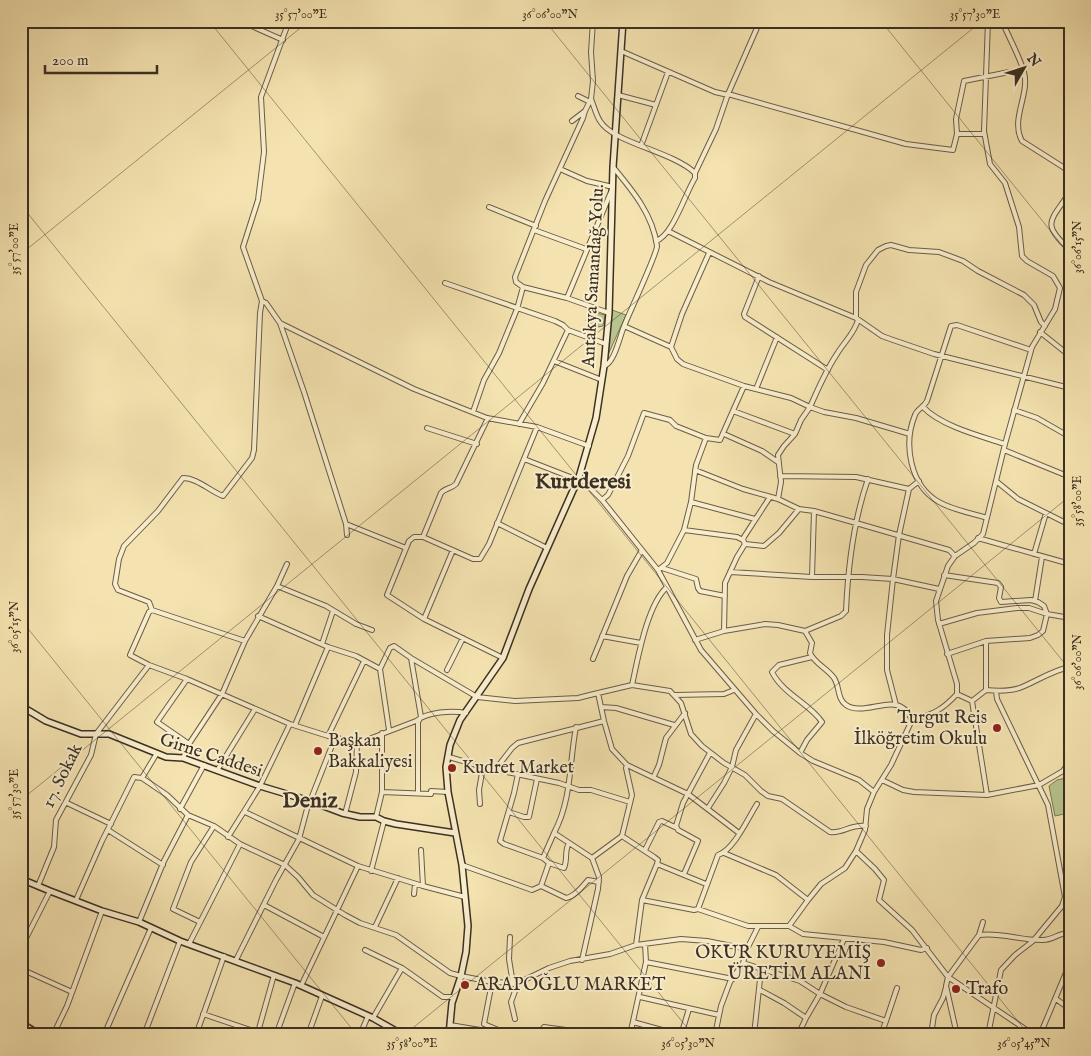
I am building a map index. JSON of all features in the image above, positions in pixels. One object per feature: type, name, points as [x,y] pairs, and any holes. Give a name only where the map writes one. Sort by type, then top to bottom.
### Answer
[{"type":"street","points":[[240,21],[283,40]]},
{"type":"street","points":[[152,610],[149,602],[118,590],[115,584],[119,559],[124,546],[158,511],[183,478],[190,478],[223,496],[252,458],[254,450],[262,302],[244,247],[258,200],[264,152],[261,97],[289,21]]},
{"type":"street","points":[[593,21],[590,52],[593,81],[591,100],[535,228],[516,277],[516,282],[523,287],[567,298],[609,313]]},
{"type":"street","name":"Antakya Samandağ Yolu.","points":[[449,1035],[454,997],[466,952],[468,926],[462,865],[448,792],[446,767],[450,745],[460,720],[503,658],[529,589],[579,478],[596,418],[604,366],[609,313],[613,167],[623,21]]},
{"type":"street","points":[[656,241],[661,239],[668,231],[696,178],[695,173],[716,129],[728,95],[760,21]]},
{"type":"street","points":[[789,926],[822,884],[845,868],[856,851],[866,826],[867,808],[874,792],[891,765],[912,720],[944,708],[957,694],[957,684],[939,624],[936,601],[939,588],[948,566],[955,556],[983,534],[1031,350],[1055,309],[1060,288],[1054,276],[1027,261],[1022,256],[1019,227],[1005,183],[990,164],[984,134],[988,21]]},
{"type":"street","points":[[1002,21],[1024,72],[1025,86],[1018,134],[1022,140],[1070,173]]},
{"type":"street","points":[[621,51],[715,92],[906,144],[953,150],[957,134],[956,119],[964,81],[1009,72],[1024,72]]},
{"type":"street","points":[[641,146],[668,72]]},
{"type":"street","points":[[618,95],[656,105]]},
{"type":"street","points":[[578,96],[591,100],[600,121],[606,129],[615,135],[683,163],[695,173]]},
{"type":"street","points":[[572,120],[585,111]]},
{"type":"street","points":[[957,134],[984,134]]},
{"type":"street","points":[[604,366],[612,361],[624,326],[657,249],[654,233],[639,198],[613,167]]},
{"type":"street","points":[[560,169],[587,181],[613,187],[567,298]]},
{"type":"street","points":[[1070,192],[1051,220],[1052,232],[1070,250]]},
{"type":"street","points":[[489,207],[586,249]]},
{"type":"street","points":[[668,231],[789,291],[857,319],[882,336],[912,347],[1070,388]]},
{"type":"street","points":[[778,499],[780,476],[778,462],[780,450],[795,434],[837,354],[850,337],[857,319],[856,295],[866,265],[878,250],[891,245],[909,250],[938,252],[963,261],[1024,295],[1034,305],[1041,322],[1045,326]]},
{"type":"street","points":[[671,347],[682,314],[710,252]]},
{"type":"street","points":[[759,276],[744,316],[828,370]]},
{"type":"street","points":[[445,283],[555,321],[568,330],[606,344]]},
{"type":"street","points":[[473,412],[484,380],[499,353],[517,309],[523,287]]},
{"type":"street","points":[[262,302],[266,303],[280,323],[346,524],[347,535]]},
{"type":"street","points":[[280,323],[414,389],[488,418],[537,427],[589,446]]},
{"type":"street","points":[[987,518],[940,502],[930,496],[919,481],[911,465],[910,434],[917,411],[927,401],[950,327],[954,325],[1031,350]]},
{"type":"street","points":[[624,326],[671,347],[677,359],[683,364],[744,386],[790,398],[824,412],[856,418],[910,434]]},
{"type":"street","points":[[519,424],[543,383],[568,330]]},
{"type":"street","points":[[1040,332],[1070,356]]},
{"type":"street","points":[[756,389],[777,337]]},
{"type":"street","points":[[554,361],[602,380]]},
{"type":"street","points":[[602,500],[608,495],[628,456],[644,413],[670,420],[676,426],[706,438],[720,440],[744,386]]},
{"type":"street","points":[[923,407],[928,412],[956,427],[1005,444]]},
{"type":"street","points":[[1014,410],[1043,421],[1070,438]]},
{"type":"street","points":[[734,411],[795,434]]},
{"type":"street","points":[[423,537],[441,493],[444,490],[451,489],[456,484],[488,418]]},
{"type":"street","points":[[503,658],[424,619],[387,595],[409,541],[414,537],[423,537],[473,559],[480,559],[489,544],[510,497],[537,427]]},
{"type":"street","points":[[427,428],[477,444]]},
{"type":"street","points":[[724,434],[762,451],[778,462]]},
{"type":"street","points":[[660,569],[684,530],[691,502],[695,470],[706,438]]},
{"type":"street","points":[[1004,450],[1070,477]]},
{"type":"street","points":[[524,459],[579,478],[602,500],[642,550],[660,569],[667,587],[695,640],[734,690],[756,714],[800,753],[813,761],[859,780],[874,792]]},
{"type":"street","points":[[695,470],[743,489],[778,499],[798,509],[814,511],[899,535],[948,550],[955,556]]},
{"type":"street","points":[[780,476],[840,476],[868,479],[909,490]]},
{"type":"street","points":[[695,640],[724,631],[765,624],[778,624],[805,631],[841,616],[846,611],[851,541],[861,498],[868,479]]},
{"type":"street","points":[[896,705],[887,670],[887,635],[899,535],[909,490],[919,481]]},
{"type":"street","points":[[996,482],[1018,499],[1070,524]]},
{"type":"street","points":[[724,631],[725,583],[755,519],[770,497]]},
{"type":"street","points":[[691,502],[755,519]]},
{"type":"street","points":[[684,530],[737,537],[744,542],[764,546],[779,533],[798,509]]},
{"type":"street","points":[[812,577],[814,511]]},
{"type":"street","points":[[1034,554],[1046,512]]},
{"type":"street","points":[[497,523],[547,548]]},
{"type":"street","points":[[346,524],[406,548]]},
{"type":"street","points":[[978,538],[1070,564]]},
{"type":"street","points":[[424,619],[453,550]]},
{"type":"street","points":[[593,659],[627,576],[642,550]]},
{"type":"street","points":[[1035,601],[1042,557]]},
{"type":"street","points":[[183,758],[189,744],[222,694],[244,640],[277,586],[287,564]]},
{"type":"street","points":[[660,569],[696,579],[699,590],[725,596]]},
{"type":"street","points":[[730,572],[893,579],[939,588]]},
{"type":"street","points":[[944,576],[998,583],[1001,587],[1001,602],[1035,601],[1044,606],[1047,614],[1043,631],[1035,637],[986,640],[947,654]]},
{"type":"street","points":[[277,586],[326,606],[356,624],[372,630]]},
{"type":"street","points":[[632,685],[642,643],[656,600],[667,587]]},
{"type":"street","points":[[939,624],[977,613],[1018,608],[1070,618]]},
{"type":"street","points":[[152,610],[244,640]]},
{"type":"street","points":[[152,610],[149,612],[130,655],[148,665],[187,679],[290,724],[335,738],[358,742],[416,721],[421,717],[448,711],[466,713]]},
{"type":"street","points":[[322,644],[333,611]]},
{"type":"street","points":[[258,616],[328,647],[356,656],[380,669]]},
{"type":"street","points":[[805,631],[812,643],[810,653],[814,661],[834,678],[840,699],[847,706],[855,709],[896,705],[903,707],[912,720]]},
{"type":"street","points":[[602,636],[642,643]]},
{"type":"street","points":[[447,670],[463,638]]},
{"type":"street","points":[[986,640],[986,690]]},
{"type":"street","points":[[389,730],[380,669],[390,648],[394,646],[477,697],[515,701],[578,698],[632,685],[666,690],[675,695],[682,703],[691,734],[710,753],[745,775],[768,796],[782,799],[828,832],[836,832],[857,825],[866,826]]},
{"type":"street","points":[[295,725],[328,647]]},
{"type":"street","points":[[800,753],[822,722],[789,692],[772,672],[779,665],[812,657]]},
{"type":"street","points":[[411,658],[421,717],[418,722],[418,793]]},
{"type":"street","points":[[328,736],[364,661]]},
{"type":"street","points":[[96,734],[148,665]]},
{"type":"street","points":[[972,701],[986,690],[996,691],[1022,688],[1070,667]]},
{"type":"street","points":[[187,679],[157,722],[189,744]]},
{"type":"street","points":[[675,695],[724,694],[734,690]]},
{"type":"street","points":[[988,1035],[1001,970],[1033,940],[1062,906],[1066,898],[1048,805],[997,699],[996,691]]},
{"type":"street","points":[[598,693],[612,749],[627,764],[688,794],[739,833]]},
{"type":"street","points":[[957,694],[972,701]]},
{"type":"street","points":[[972,701],[987,795]]},
{"type":"street","name":"Girne Caddesi","points":[[21,706],[46,720],[72,731],[81,734],[109,734],[166,757],[183,758],[218,769],[260,786],[345,814],[360,817],[376,817],[384,821],[455,833]]},
{"type":"street","points":[[601,707],[616,708],[674,725]]},
{"type":"street","points":[[218,769],[255,709]]},
{"type":"street","points":[[654,776],[665,741],[674,725],[685,713]]},
{"type":"street","points":[[708,808],[732,767],[736,750],[756,714]]},
{"type":"street","points":[[495,770],[518,743],[604,721]]},
{"type":"street","points":[[228,837],[260,786],[290,724]]},
{"type":"street","points":[[543,858],[559,824],[570,788],[576,727]]},
{"type":"street","points":[[376,817],[382,792],[382,733]]},
{"type":"street","name":"17. Sokak","points":[[38,886],[54,847],[56,820],[91,755],[96,734]]},
{"type":"street","points":[[236,960],[299,839],[310,801],[335,738]]},
{"type":"street","points":[[345,814],[356,772],[358,742]]},
{"type":"street","points":[[142,778],[157,753]]},
{"type":"street","points":[[677,828],[681,807],[710,753]]},
{"type":"street","points":[[449,757],[578,790],[590,790],[630,802]]},
{"type":"street","points":[[882,780],[903,790],[914,792],[987,795],[1039,785],[1063,771],[1070,761]]},
{"type":"street","points":[[592,858],[622,836],[632,795],[626,768],[627,764]]},
{"type":"street","points":[[180,809],[204,765]]},
{"type":"street","points":[[480,804],[479,790],[483,767]]},
{"type":"street","points":[[1063,771],[1070,772]]},
{"type":"street","points":[[518,774],[500,841],[564,868],[569,843]]},
{"type":"street","points":[[76,900],[134,777],[142,778],[167,795],[188,815],[214,826],[240,844],[285,865],[313,895],[337,910],[360,923],[396,935],[450,973],[492,982],[513,984],[570,961],[610,954],[636,945],[680,939],[747,948]]},
{"type":"street","points":[[509,812],[529,817],[532,812],[537,779]]},
{"type":"street","points":[[382,792],[431,794],[431,791],[448,792]]},
{"type":"street","points":[[67,802],[111,824]]},
{"type":"street","points":[[698,909],[718,855],[724,853],[757,804]]},
{"type":"street","points":[[244,812],[358,866],[465,897]]},
{"type":"street","points":[[21,814],[24,816],[21,821]]},
{"type":"street","points":[[139,922],[162,865],[188,815]]},
{"type":"street","points":[[371,871],[384,821]]},
{"type":"street","points":[[645,850],[659,822],[662,821],[677,828],[698,841],[684,874]]},
{"type":"street","points":[[200,922],[173,909],[191,862],[214,826]]},
{"type":"street","points":[[108,830],[162,865]]},
{"type":"street","points":[[554,833],[592,858],[599,877],[582,960]]},
{"type":"street","points":[[622,836],[658,860],[642,900],[636,945]]},
{"type":"street","points":[[189,944],[240,844]]},
{"type":"street","points":[[421,850],[423,886]]},
{"type":"street","points":[[856,851],[875,868],[884,880],[879,900],[912,930],[948,977],[1034,1035]]},
{"type":"street","points":[[724,853],[776,875],[808,900]]},
{"type":"street","points":[[462,865],[532,890],[541,886],[549,863]]},
{"type":"street","points":[[657,864],[706,884]]},
{"type":"street","points":[[301,986],[358,866]]},
{"type":"street","points":[[375,927],[398,878]]},
{"type":"street","points":[[21,879],[102,911],[139,922],[180,941],[295,983],[371,1017],[403,1035]]},
{"type":"street","points":[[541,886],[566,898],[580,889],[588,880],[599,882]]},
{"type":"street","points":[[414,894],[415,884]]},
{"type":"street","points":[[1064,888],[1070,885]]},
{"type":"street","points":[[21,948],[50,891]]},
{"type":"street","points":[[642,900],[694,910],[698,909],[748,926],[789,926],[803,934],[884,942],[922,950],[927,948]]},
{"type":"street","points":[[264,905],[324,937]]},
{"type":"street","points":[[53,1035],[67,1006],[102,911]]},
{"type":"street","points":[[931,1035],[934,1014],[943,998],[948,977],[979,935],[983,922]]},
{"type":"street","points":[[715,1035],[721,1006],[730,982],[743,963],[747,948],[758,927]]},
{"type":"street","points":[[104,1035],[150,928]]},
{"type":"street","points":[[979,935],[1000,935],[1047,940],[1065,932],[1070,933]]},
{"type":"street","points":[[510,938],[509,959],[513,984]]},
{"type":"street","points":[[798,1035],[820,994],[844,939]]},
{"type":"street","points":[[144,1035],[180,941]]},
{"type":"street","points":[[630,1035],[646,962],[645,944]]},
{"type":"street","points":[[365,950],[402,968],[443,997],[454,997]]},
{"type":"street","points":[[196,1035],[224,956]]},
{"type":"street","points":[[646,962],[733,979]]},
{"type":"street","points":[[743,963],[800,981],[846,1007],[886,1021]]},
{"type":"street","points":[[1040,1035],[1070,963]]},
{"type":"street","points":[[21,968],[72,992]]},
{"type":"street","points":[[360,1035],[402,968]]},
{"type":"street","points":[[754,1035],[761,970]]},
{"type":"street","points":[[258,1032],[274,975]]},
{"type":"street","points":[[450,1025],[480,1033],[484,1024],[492,982]]},
{"type":"street","points":[[276,1035],[295,983]]},
{"type":"street","points":[[515,1019],[511,1002],[518,983]]},
{"type":"street","points":[[946,986],[957,1035]]},
{"type":"street","points":[[881,1035],[897,988]]},
{"type":"street","points":[[760,990],[806,1018]]},
{"type":"street","points":[[308,1035],[322,996]]},
{"type":"street","points":[[640,996],[719,1015]]},
{"type":"street","points":[[1056,999],[1070,1009]]},
{"type":"street","points":[[633,1022],[680,1035],[689,1009]]},
{"type":"street","points":[[203,1014],[265,1035]]},
{"type":"street","points":[[484,1024],[510,1035]]},
{"type":"street","points":[[22,1035],[23,1025],[40,1035]]},
{"type":"street","points":[[518,1035],[520,1030],[541,1031],[544,1027],[573,1031],[582,1035]]},
{"type":"green space","points":[[612,310],[626,315],[607,357]]},
{"type":"green space","points":[[589,311],[605,315],[603,326],[598,327],[597,324],[595,326],[586,321]]},
{"type":"green space","points":[[1070,777],[1070,817],[1064,814],[1055,816],[1049,786],[1057,780]]},
{"type":"place","name":"Turgut Reis İlköğretim Okulu","points":[[997,728]]},
{"type":"place","name":"Başkan Bakkaliyesi","points":[[318,751]]},
{"type":"place","name":"Kudret Market","points":[[452,768]]},
{"type":"place","name":"OKUR KURUYEMİŞ ÜRETİM ALANI","points":[[881,963]]},
{"type":"place","name":"ARAPOĞLU MARKET","points":[[465,985]]},
{"type":"place","name":"Trafo","points":[[956,989]]},
{"type":"district","name":"Kurtderesi","points":[[583,482]]},
{"type":"district","name":"Deniz","points":[[310,801]]}]
